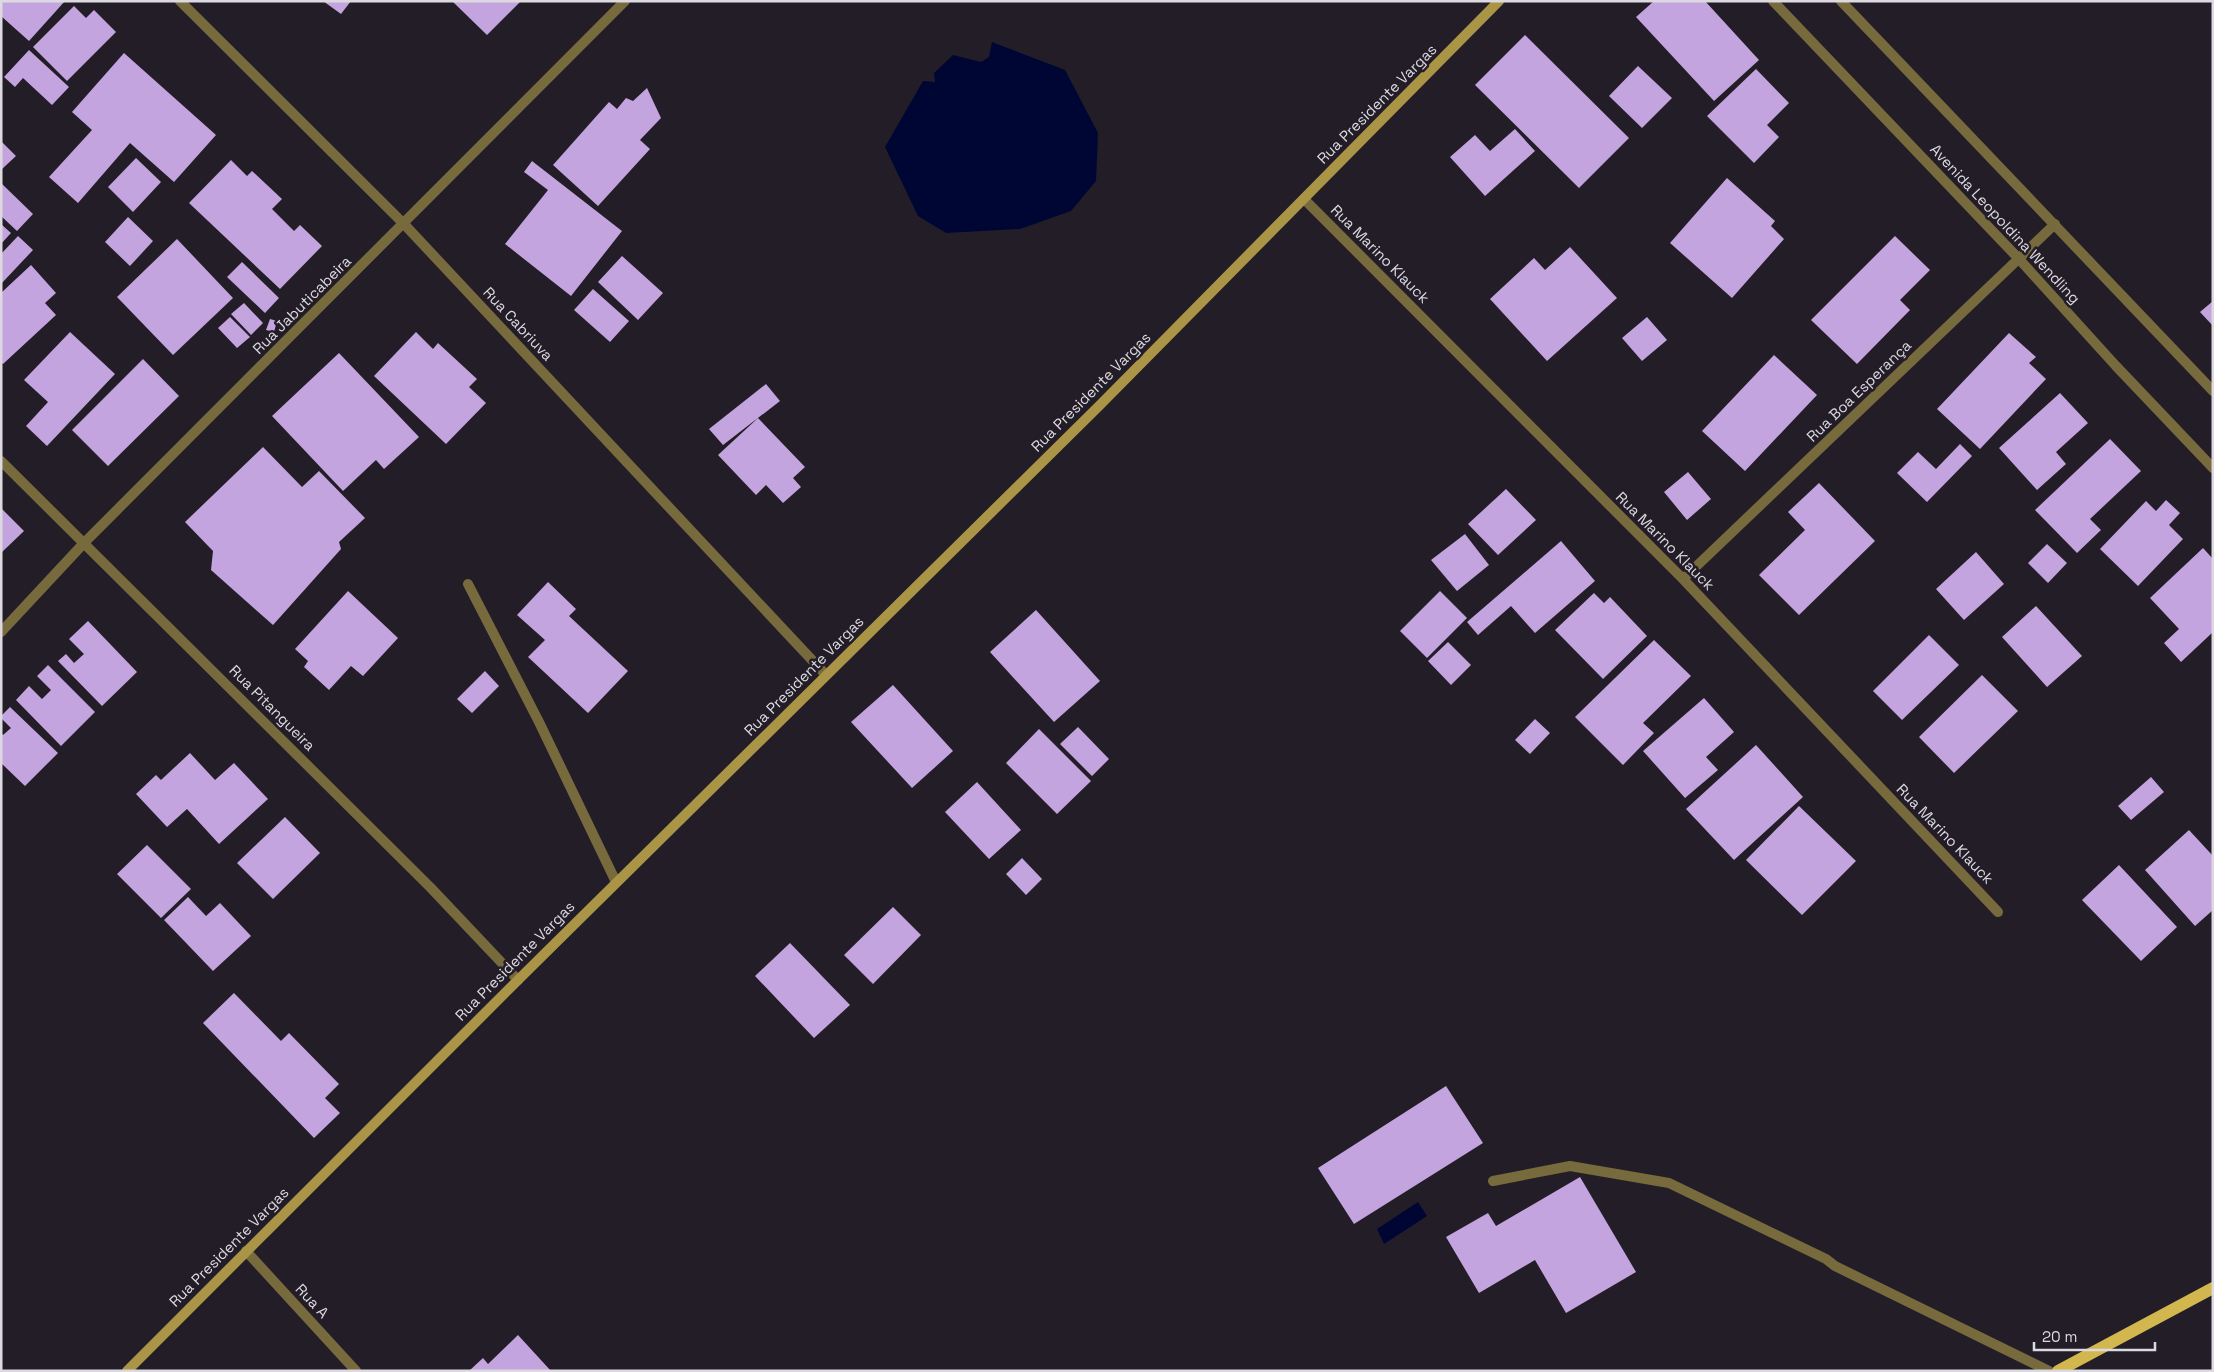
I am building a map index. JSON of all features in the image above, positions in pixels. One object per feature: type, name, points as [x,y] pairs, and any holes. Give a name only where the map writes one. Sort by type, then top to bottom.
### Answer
[{"type":"main road","name":"Rua Presidente Vargas","points":[[127,1371],[616,882],[1093,412],[1499,1]]},
{"type":"main road","points":[[2058,1371],[2213,1288]]},
{"type":"street","name":"Rua Cabriuva","points":[[180,1],[404,224],[826,675]]},
{"type":"street","name":"Rua Jabuticabeira","points":[[1,632],[84,543],[625,1]]},
{"type":"street","name":"Avenida Leopoldina Wendling","points":[[1774,1],[2019,259],[2116,366],[2213,468]]},
{"type":"street","points":[[1841,1],[2213,391]]},
{"type":"street","name":"Rua Marino Klauck","points":[[1304,199],[1682,579],[1998,912]]},
{"type":"street","name":"Rua Boa Esperança","points":[[1682,579],[2055,224]]},
{"type":"street","name":"Rua Pitangueira","points":[[1,461],[430,887],[518,980]]},
{"type":"street","points":[[468,584],[539,722],[616,882]]},
{"type":"street","points":[[1493,1181],[1570,1166],[1670,1183],[1826,1258],[1835,1266],[2049,1371]]},
{"type":"street","name":"Rua A","points":[[246,1251],[356,1371]]},
{"type":"water","points":[[992,42],[1065,70],[1098,133],[1096,181],[1071,211],[1020,229],[946,233],[918,216],[885,147],[923,81],[935,82],[934,73],[953,55],[981,62],[989,57]]},
{"type":"water","points":[[1418,1202],[1427,1216],[1384,1244],[1377,1229]]},
{"type":"building","points":[[1,1],[65,1],[29,41],[1,16]]},
{"type":"building","points":[[323,1],[351,1],[341,14]]},
{"type":"building","points":[[452,1],[521,1],[487,35]]},
{"type":"building","points":[[1654,1],[1705,1],[1759,60],[1714,101],[1636,17]]},
{"type":"building","points":[[74,6],[86,18],[94,10],[116,32],[67,81],[33,47]]},
{"type":"building","points":[[1525,35],[1629,138],[1579,188],[1475,85]]},
{"type":"building","points":[[29,50],[69,87],[52,105],[23,78],[15,87],[4,77]]},
{"type":"building","points":[[124,53],[216,135],[174,182],[130,143],[78,203],[49,177],[92,130],[72,112]]},
{"type":"building","points":[[1638,66],[1672,98],[1642,128],[1609,96]]},
{"type":"building","points":[[1756,69],[1789,103],[1767,125],[1779,137],[1754,163],[1707,116]]},
{"type":"building","points":[[647,88],[661,118],[640,140],[650,149],[598,206],[553,165],[609,102],[617,109],[626,98],[633,101]]},
{"type":"building","points":[[1515,129],[1535,151],[1485,196],[1450,157],[1475,135],[1490,151]]},
{"type":"building","points":[[1,141],[16,156],[1,170]]},
{"type":"building","points":[[136,158],[161,182],[133,212],[108,187]]},
{"type":"building","points":[[231,160],[247,176],[252,171],[282,199],[272,209],[294,231],[300,225],[322,246],[280,289],[189,203]]},
{"type":"building","points":[[532,161],[622,231],[571,296],[505,244],[548,190],[524,172]]},
{"type":"building","points":[[1727,178],[1775,221],[1771,226],[1784,239],[1732,298],[1670,243]]},
{"type":"building","points":[[1,183],[33,214],[17,231],[1,216]]},
{"type":"building","points":[[128,217],[153,241],[130,266],[105,242]]},
{"type":"building","points":[[1,224],[11,233],[1,244]]},
{"type":"building","points":[[18,236],[33,250],[1,284],[1,254]]},
{"type":"building","points":[[1895,236],[1930,270],[1900,300],[1910,310],[1857,364],[1811,320]]},
{"type":"building","points":[[177,239],[233,298],[173,355],[117,297]]},
{"type":"building","points":[[1570,247],[1617,298],[1547,361],[1490,299],[1534,258],[1545,270]]},
{"type":"building","points":[[622,256],[663,293],[638,320],[598,282]]},
{"type":"building","points":[[242,262],[279,298],[265,313],[227,277]]},
{"type":"building","points":[[31,265],[56,293],[45,303],[56,315],[3,364],[1,362],[1,293]]},
{"type":"building","points":[[593,289],[629,321],[610,342],[574,310]]},
{"type":"building","points":[[2213,301],[2213,326],[2200,312]]},
{"type":"building","points":[[244,303],[263,323],[251,335],[231,314]]},
{"type":"building","points":[[230,317],[250,337],[237,348],[218,328]]},
{"type":"building","points":[[1647,317],[1667,340],[1642,361],[1622,338]]},
{"type":"building","points":[[270,319],[277,321],[274,332],[266,330]]},
{"type":"building","points":[[70,332],[115,374],[47,446],[26,426],[48,402],[24,380]]},
{"type":"building","points":[[416,332],[433,349],[438,343],[477,379],[469,387],[486,403],[446,444],[374,376]]},
{"type":"building","points":[[2009,333],[2036,357],[2029,363],[2046,379],[1980,449],[1937,409]]},
{"type":"building","points":[[339,353],[419,437],[384,469],[376,460],[343,491],[272,416]]},
{"type":"building","points":[[1774,355],[1817,395],[1745,471],[1702,431]]},
{"type":"building","points":[[143,359],[179,396],[108,466],[72,430]]},
{"type":"building","points":[[766,384],[780,401],[723,445],[709,429]]},
{"type":"building","points":[[2060,393],[2088,423],[2056,452],[2066,464],[2037,490],[1999,448]]},
{"type":"building","points":[[758,418],[805,467],[793,478],[801,487],[783,503],[766,485],[756,495],[718,455]]},
{"type":"building","points":[[2110,439],[2141,471],[2090,519],[2101,530],[2077,553],[2035,510]]},
{"type":"building","points":[[1960,444],[1972,456],[1927,502],[1897,473],[1918,452],[1936,469]]},
{"type":"building","points":[[263,447],[302,487],[319,471],[365,518],[339,542],[341,549],[273,625],[211,570],[213,551],[185,522]]},
{"type":"building","points":[[1688,472],[1711,499],[1687,520],[1664,492]]},
{"type":"building","points":[[1819,483],[1875,541],[1799,615],[1759,575],[1805,530],[1788,512]]},
{"type":"building","points":[[1506,489],[1536,520],[1498,555],[1468,524]]},
{"type":"building","points":[[2166,500],[2180,513],[2169,525],[2183,539],[2138,586],[2100,549],[2146,501],[2156,511]]},
{"type":"building","points":[[1,508],[24,531],[1,553]]},
{"type":"building","points":[[1465,534],[1489,565],[1457,591],[1431,560]]},
{"type":"building","points":[[1561,541],[1595,581],[1535,633],[1511,606],[1478,635],[1467,622]]},
{"type":"building","points":[[2047,544],[2067,563],[2048,583],[2028,563]]},
{"type":"building","points":[[2203,548],[2213,559],[2213,632],[2181,662],[2164,643],[2179,629],[2150,598]]},
{"type":"building","points":[[1976,552],[2004,584],[1964,620],[1936,589]]},
{"type":"building","points":[[548,582],[576,609],[569,616],[628,671],[588,713],[528,657],[545,640],[517,615]]},
{"type":"building","points":[[348,591],[398,638],[363,676],[351,666],[329,690],[304,667],[308,661],[295,649]]},
{"type":"building","points":[[1440,591],[1467,618],[1427,658],[1400,631]]},
{"type":"building","points":[[1594,593],[1604,603],[1610,597],[1647,636],[1603,679],[1555,630]]},
{"type":"building","points":[[2036,606],[2082,656],[2047,687],[2002,637]]},
{"type":"building","points":[[1036,610],[1100,681],[1054,722],[990,652]]},
{"type":"building","points":[[88,621],[137,672],[102,706],[58,661],[66,654],[74,663],[84,654],[69,639]]},
{"type":"building","points":[[1929,635],[1959,665],[1902,720],[1873,691]]},
{"type":"building","points":[[1654,640],[1691,676],[1643,723],[1654,733],[1623,765],[1575,717]]},
{"type":"building","points":[[1448,642],[1471,665],[1451,685],[1428,661]]},
{"type":"building","points":[[48,665],[95,712],[61,746],[16,700],[29,686],[42,699],[51,690],[37,676]]},
{"type":"building","points":[[485,671],[499,686],[472,713],[457,699]]},
{"type":"building","points":[[1982,675],[2018,711],[1954,773],[1919,737]]},
{"type":"building","points":[[893,685],[953,751],[912,788],[851,722]]},
{"type":"building","points":[[1704,698],[1734,732],[1706,757],[1718,770],[1685,798],[1643,751]]},
{"type":"building","points":[[10,707],[58,753],[25,786],[1,763],[1,733],[3,735],[11,728],[1,716]]},
{"type":"building","points":[[1535,719],[1550,733],[1530,754],[1515,740]]},
{"type":"building","points":[[1078,727],[1109,759],[1092,776],[1060,744]]},
{"type":"building","points":[[1039,729],[1091,781],[1057,814],[1006,763]]},
{"type":"building","points":[[1756,745],[1803,797],[1734,860],[1686,809]]},
{"type":"building","points":[[190,753],[215,780],[234,763],[268,799],[219,844],[187,809],[167,827],[136,794],[156,775],[161,780]]},
{"type":"building","points":[[2151,777],[2164,792],[2131,820],[2118,806]]},
{"type":"building","points":[[977,782],[1021,830],[989,859],[945,812]]},
{"type":"building","points":[[1799,806],[1856,861],[1802,915],[1746,860]]},
{"type":"building","points":[[285,817],[320,853],[273,899],[237,863]]},
{"type":"building","points":[[2189,830],[2213,856],[2213,910],[2195,926],[2145,870]]},
{"type":"building","points":[[147,845],[191,889],[161,918],[117,874]]},
{"type":"building","points":[[1022,858],[1042,879],[1026,895],[1006,874]]},
{"type":"building","points":[[2119,865],[2177,927],[2141,961],[2082,900]]},
{"type":"building","points":[[188,897],[206,916],[220,903],[251,936],[213,971],[164,920]]},
{"type":"building","points":[[893,907],[921,935],[873,984],[844,955]]},
{"type":"building","points":[[790,943],[850,1005],[814,1038],[755,976]]},
{"type":"building","points":[[234,993],[281,1041],[289,1033],[339,1084],[325,1098],[340,1113],[314,1138],[203,1023]]},
{"type":"building","points":[[1446,1086],[1483,1143],[1354,1224],[1318,1168]]},
{"type":"building","points":[[1580,1177],[1636,1272],[1566,1313],[1535,1260],[1479,1293],[1446,1237],[1488,1213],[1496,1226]]},
{"type":"building","points":[[518,1335],[551,1371],[469,1371],[483,1358],[488,1364]]}]
